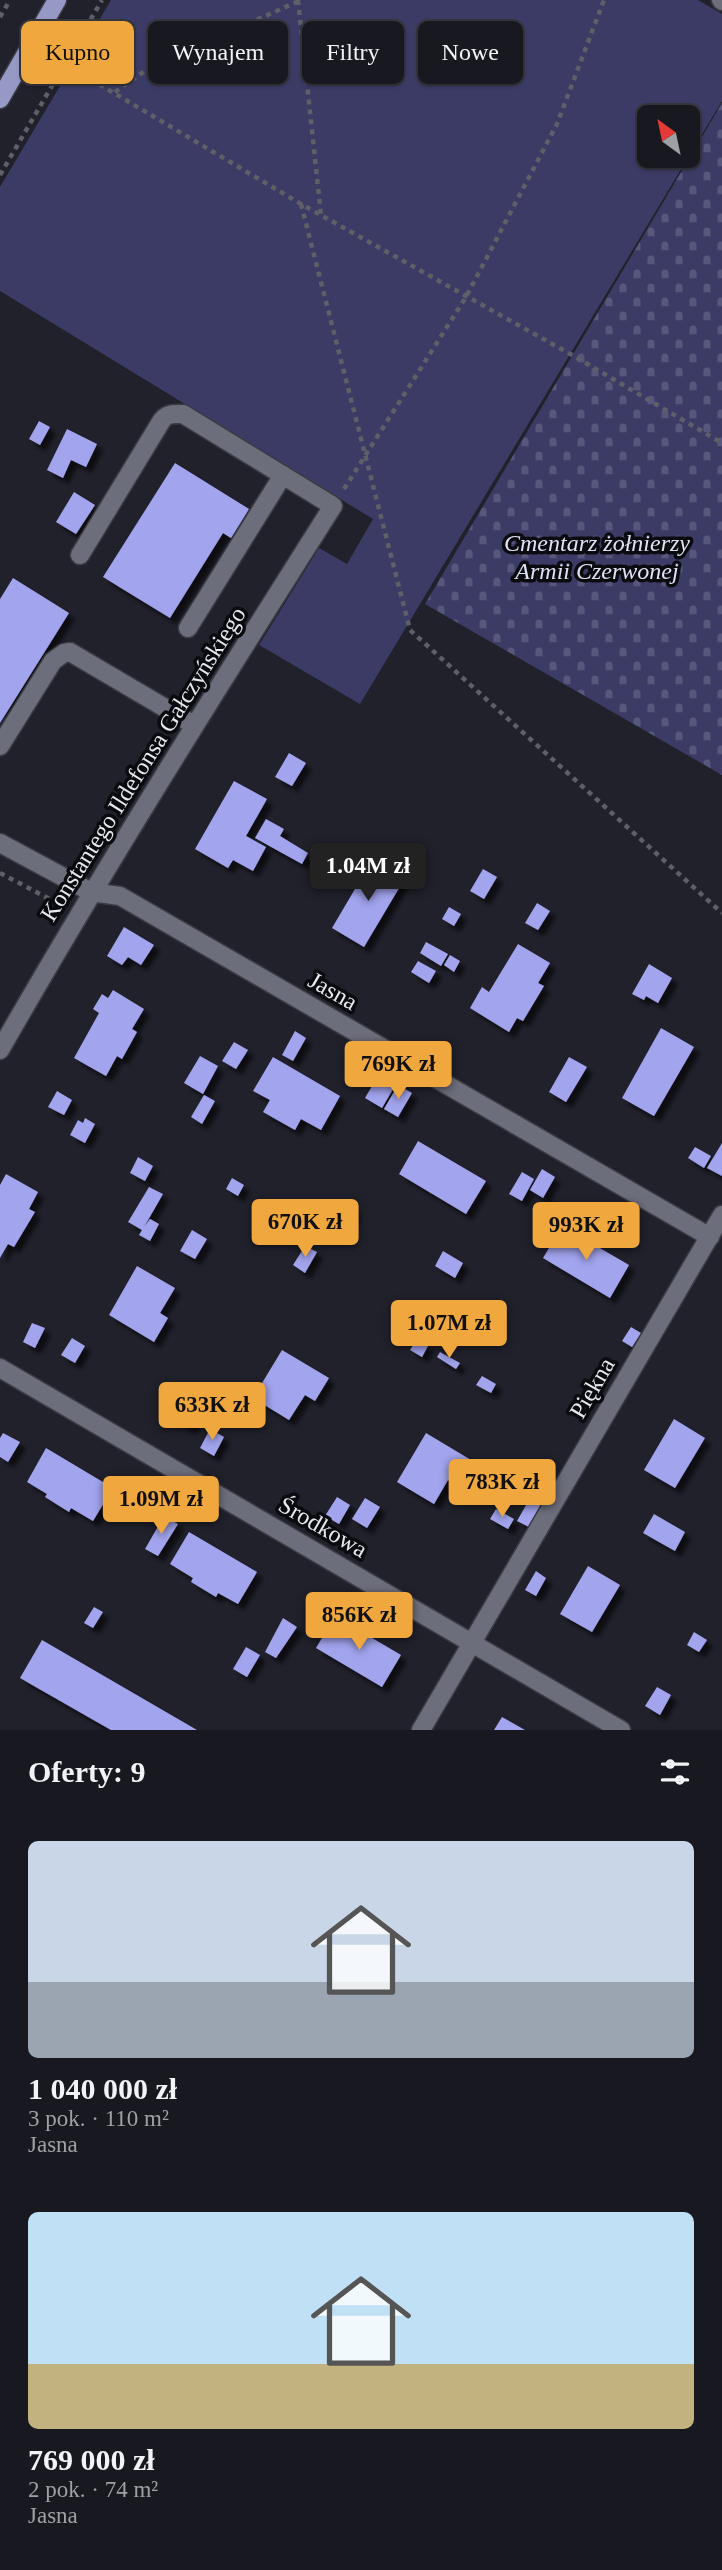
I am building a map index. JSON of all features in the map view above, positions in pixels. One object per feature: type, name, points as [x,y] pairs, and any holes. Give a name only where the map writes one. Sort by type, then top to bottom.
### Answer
[{"type":"main road","points":[[0,99],[57,0]]},
{"type":"street","points":[[80,555],[167,415],[183,414],[333,506]]},
{"type":"street","points":[[188,628],[283,475]]},
{"type":"street","name":"Konstantego Ildefonsa Gałczyńskiego","points":[[0,1050],[91,892],[116,857],[194,725],[333,506]]},
{"type":"street","points":[[0,746],[52,661],[70,652],[194,725]]},
{"type":"street","name":"Jasna","points":[[0,843],[91,892],[120,896],[710,1237]]},
{"type":"street","name":"Piękna","points":[[421,1730],[722,1216]]},
{"type":"street","name":"Środkowa","points":[[0,1368],[621,1730]]},
{"type":"path","points":[[0,17],[10,0]]},
{"type":"path","points":[[90,21],[102,0]]},
{"type":"path","points":[[114,93],[149,68],[299,0],[321,216]]},
{"type":"path","points":[[333,506],[466,297],[557,124],[604,0]]},
{"type":"path","points":[[0,175],[53,84]]},
{"type":"path","points":[[99,84],[321,216],[722,443]]},
{"type":"path","points":[[301,204],[411,630],[722,913]]},
{"type":"path","points":[[0,873],[78,914]]},
{"type":"green space","points":[[111,0],[698,0],[722,14],[722,101],[700,138],[700,105],[637,105],[637,168],[682,168],[360,704],[259,645],[319,548],[347,564],[373,519],[0,291],[0,187],[61,84],[134,84],[134,21],[99,21]]},
{"type":"green space","name":"Cmentarz żołnierzy Armii Czerwonej","points":[[722,103],[722,775],[425,604],[683,168],[700,168],[700,140]]},
{"type":"building","points":[[39,421],[50,427],[40,445],[29,439]]},
{"type":"building","points":[[67,429],[97,444],[86,467],[71,460],[63,478],[47,470]]},
{"type":"building","points":[[175,463],[249,509],[231,538],[223,533],[170,618],[103,577]]},
{"type":"building","points":[[74,492],[95,505],[76,534],[56,522]]},
{"type":"building","points":[[13,578],[69,613],[0,723],[0,599]]},
{"type":"building","points":[[289,753],[306,763],[292,786],[275,777]]},
{"type":"building","points":[[234,781],[267,799],[246,836],[266,847],[253,871],[233,860],[228,868],[195,849]]},
{"type":"building","points":[[266,819],[284,829],[280,836],[308,853],[302,864],[255,838]]},
{"type":"building","points":[[372,860],[405,878],[364,947],[332,928]]},
{"type":"building","points":[[483,869],[497,877],[484,899],[470,891]]},
{"type":"building","points":[[537,903],[550,911],[538,930],[525,923]]},
{"type":"building","points":[[449,907],[461,914],[454,926],[442,919]]},
{"type":"building","points":[[124,927],[154,945],[141,965],[128,957],[122,965],[107,956]]},
{"type":"building","points":[[426,942],[448,954],[441,966],[420,953]]},
{"type":"building","points":[[518,944],[550,963],[538,983],[544,986],[523,1021],[517,1018],[509,1032],[470,1008],[482,987],[489,992]]},
{"type":"building","points":[[450,955],[460,961],[454,972],[444,965]]},
{"type":"building","points":[[418,961],[436,971],[429,983],[411,972]]},
{"type":"building","points":[[649,964],[672,978],[658,1003],[646,996],[644,1000],[632,994]]},
{"type":"building","points":[[113,990],[144,1009],[132,1029],[137,1032],[122,1059],[117,1056],[106,1076],[74,1058],[99,1013],[93,1009],[102,994],[108,998]]},
{"type":"building","points":[[661,1028],[694,1047],[654,1116],[622,1098]]},
{"type":"building","points":[[295,1031],[306,1038],[293,1061],[282,1055]]},
{"type":"building","points":[[234,1042],[248,1050],[236,1069],[222,1061]]},
{"type":"building","points":[[200,1056],[218,1066],[203,1094],[184,1083]]},
{"type":"building","points":[[273,1057],[340,1096],[321,1130],[301,1119],[295,1130],[263,1112],[270,1100],[253,1091]]},
{"type":"building","points":[[569,1057],[587,1067],[566,1102],[549,1092]]},
{"type":"building","points":[[379,1074],[396,1084],[382,1108],[365,1098]]},
{"type":"building","points":[[398,1085],[412,1093],[398,1117],[384,1109]]},
{"type":"building","points":[[57,1091],[72,1100],[64,1115],[48,1107]]},
{"type":"building","points":[[204,1095],[215,1101],[202,1124],[191,1117]]},
{"type":"building","points":[[85,1118],[95,1124],[85,1143],[70,1135],[78,1120],[83,1123]]},
{"type":"building","points":[[418,1141],[486,1181],[466,1214],[399,1174]]},
{"type":"building","points":[[722,1143],[722,1176],[707,1168]]},
{"type":"building","points":[[695,1147],[711,1156],[704,1168],[688,1158]]},
{"type":"building","points":[[138,1157],[153,1166],[145,1181],[130,1173]]},
{"type":"building","points":[[542,1169],[555,1177],[543,1198],[530,1190]]},
{"type":"building","points":[[522,1172],[534,1179],[522,1201],[509,1194]]},
{"type":"building","points":[[6,1174],[38,1192],[29,1209],[35,1212],[14,1247],[8,1244],[0,1258],[0,1185]]},
{"type":"building","points":[[232,1178],[244,1185],[238,1196],[226,1189]]},
{"type":"building","points":[[149,1187],[163,1194],[144,1227],[150,1219],[159,1224],[150,1241],[139,1235],[142,1230],[128,1222]]},
{"type":"building","points":[[335,1199],[355,1212],[345,1229],[324,1217]]},
{"type":"building","points":[[562,1226],[629,1265],[610,1298],[543,1258]]},
{"type":"building","points":[[192,1230],[207,1239],[195,1259],[180,1251]]},
{"type":"building","points":[[305,1246],[317,1252],[305,1273],[293,1265]]},
{"type":"building","points":[[443,1251],[463,1263],[455,1278],[435,1266]]},
{"type":"building","points":[[137,1266],[175,1288],[160,1313],[168,1318],[154,1342],[109,1315]]},
{"type":"building","points":[[32,1323],[45,1328],[35,1348],[23,1342]]},
{"type":"building","points":[[631,1327],[641,1333],[632,1347],[622,1341]]},
{"type":"building","points":[[72,1338],[85,1346],[75,1363],[61,1355]]},
{"type":"building","points":[[417,1339],[428,1346],[422,1357],[410,1350]]},
{"type":"building","points":[[282,1350],[329,1378],[315,1401],[305,1395],[289,1420],[253,1398]]},
{"type":"building","points":[[440,1352],[460,1363],[456,1369],[437,1357]]},
{"type":"building","points":[[482,1376],[496,1384],[491,1393],[476,1385]]},
{"type":"building","points":[[193,1392],[207,1400],[190,1428],[176,1420]]},
{"type":"building","points":[[674,1419],[705,1438],[675,1488],[644,1470]]},
{"type":"building","points":[[210,1429],[224,1437],[214,1456],[200,1448]]},
{"type":"building","points":[[3,1433],[20,1442],[8,1462],[0,1457],[0,1438]]},
{"type":"building","points":[[426,1433],[471,1460],[456,1485],[448,1480],[434,1504],[397,1482]]},
{"type":"building","points":[[46,1448],[113,1488],[93,1521],[71,1508],[69,1512],[27,1482]]},
{"type":"building","points":[[538,1484],[549,1490],[529,1527],[517,1521]]},
{"type":"building","points":[[337,1497],[350,1505],[339,1524],[325,1516]]},
{"type":"building","points":[[365,1498],[380,1507],[367,1528],[352,1519]]},
{"type":"building","points":[[496,1509],[514,1519],[508,1529],[490,1519]]},
{"type":"building","points":[[654,1514],[685,1532],[675,1551],[643,1533]]},
{"type":"building","points":[[164,1516],[178,1524],[158,1556],[145,1549]]},
{"type":"building","points":[[189,1532],[257,1572],[238,1604],[218,1593],[216,1597],[191,1582],[193,1578],[170,1564]]},
{"type":"building","points":[[588,1566],[620,1585],[592,1632],[560,1614]]},
{"type":"building","points":[[536,1571],[546,1578],[536,1596],[525,1590]]},
{"type":"building","points":[[94,1607],[103,1612],[93,1628],[84,1623]]},
{"type":"building","points":[[335,1616],[401,1655],[382,1687],[316,1648]]},
{"type":"building","points":[[283,1618],[297,1627],[276,1658],[265,1652]]},
{"type":"building","points":[[694,1632],[707,1640],[699,1652],[687,1645]]},
{"type":"building","points":[[42,1640],[197,1730],[111,1730],[20,1678]]},
{"type":"building","points":[[246,1647],[260,1655],[247,1677],[233,1669]]},
{"type":"building","points":[[657,1687],[671,1695],[660,1715],[645,1706]]},
{"type":"building","points":[[502,1717],[525,1730],[494,1730]]}]
